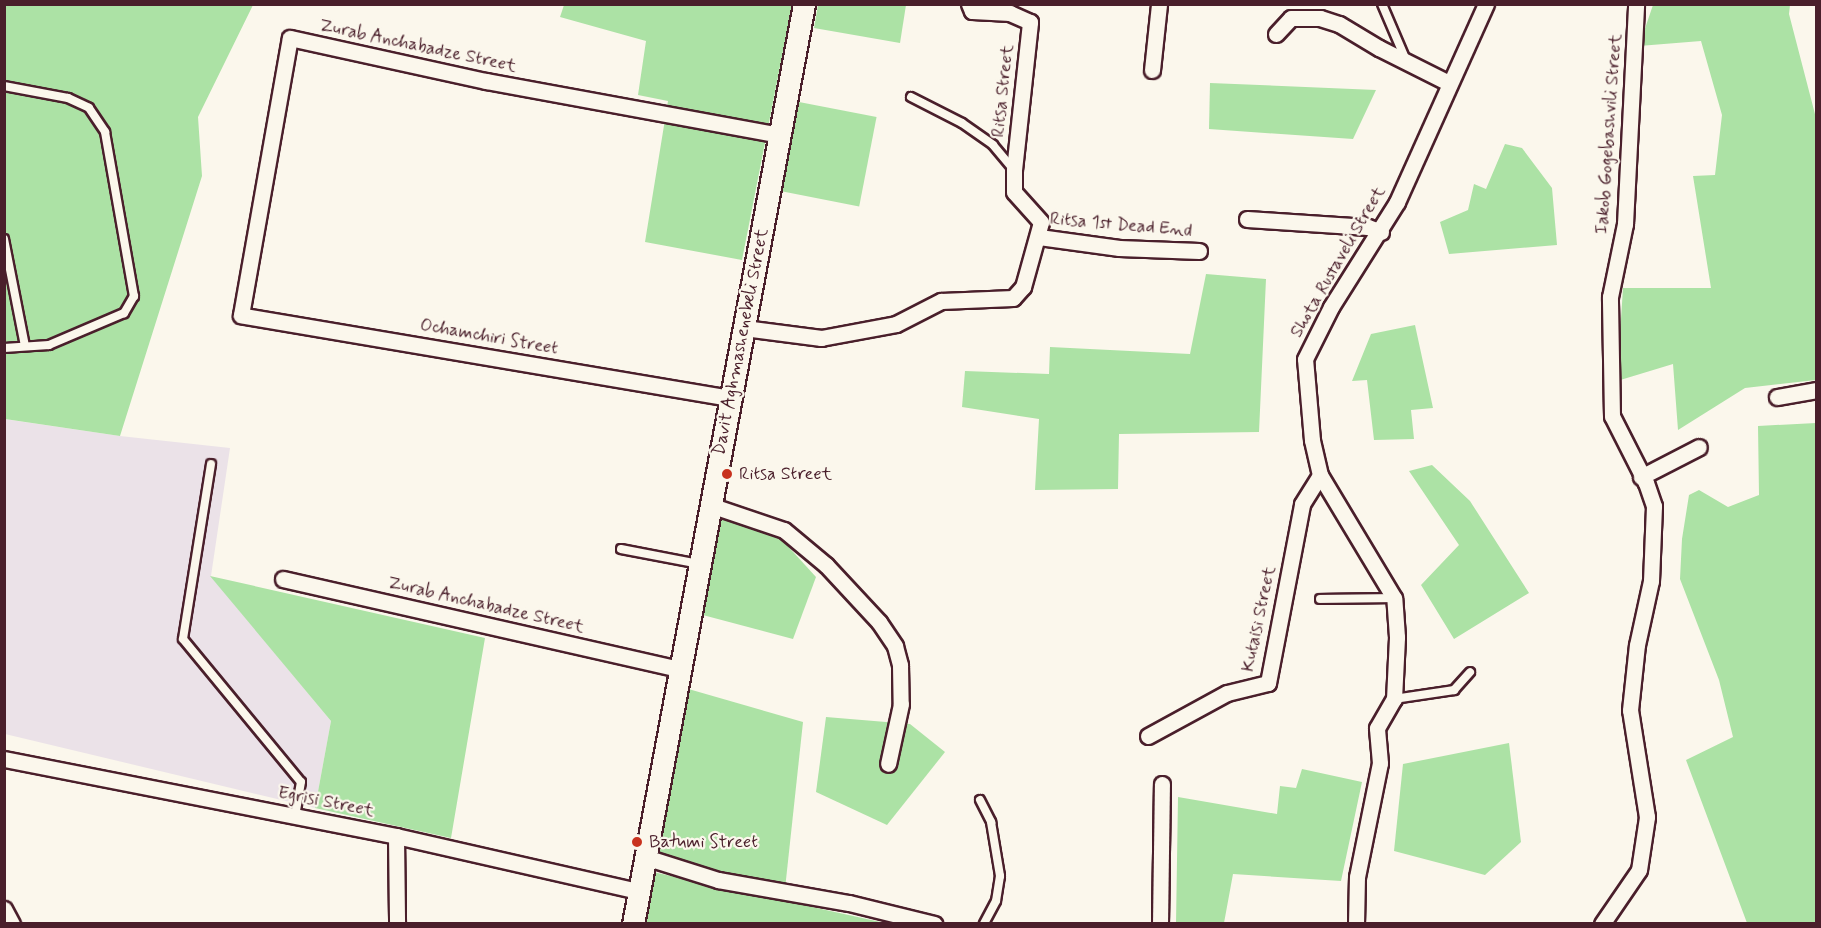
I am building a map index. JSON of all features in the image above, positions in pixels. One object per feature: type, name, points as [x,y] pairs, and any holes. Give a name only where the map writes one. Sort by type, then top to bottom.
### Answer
[{"type":"street","name":"Davit Aghmashenebeli Street","points":[[633,924],[804,4]]},
{"type":"street","name":"Ritsa Street","points":[[969,4],[972,10],[1010,13],[1030,22],[1014,170],[1014,192],[1041,222],[1039,237]]},
{"type":"street","points":[[1152,70],[1159,4]]},
{"type":"street","name":"Shota Rustaveli Street","points":[[1356,924],[1358,877],[1380,763],[1377,728],[1394,699],[1396,637],[1394,598],[1320,475],[1312,440],[1305,359],[1331,308],[1381,232],[1397,202],[1486,4]]},
{"type":"street","name":"Iakob Gogebashvili Street","points":[[1602,924],[1639,870],[1647,817],[1630,710],[1637,645],[1651,581],[1654,506],[1646,483],[1612,416],[1610,297],[1625,224],[1636,4]]},
{"type":"street","points":[[1276,34],[1291,18],[1320,18],[1339,24],[1408,64],[1449,83]]},
{"type":"street","name":"Zurab Anchabadze Street","points":[[241,315],[290,38],[486,81],[780,135]]},
{"type":"street","points":[[1247,219],[1368,226],[1381,232]]},
{"type":"street","points":[[744,328],[821,338],[896,324],[942,301],[1013,298],[1023,287],[1039,237]]},
{"type":"street","name":"Ritsa 1st Dead End","points":[[1039,237],[1119,248],[1199,251]]},
{"type":"street","name":"Ochamchiri Street","points":[[241,315],[730,398]]},
{"type":"street","points":[[1777,397],[1816,390]]},
{"type":"street","points":[[1641,477],[1699,447]]},
{"type":"street","name":"Kutaisi Street","points":[[1148,736],[1227,693],[1268,683],[1302,504],[1320,475]]},
{"type":"street","points":[[710,505],[784,530],[826,566],[879,622],[895,646],[900,665],[901,704],[888,764]]},
{"type":"street","name":"Zurab Anchabadze Street","points":[[283,579],[680,669]]},
{"type":"street","name":"Egrisi Street","points":[[8,763],[396,836],[638,891]]},
{"type":"street","points":[[1160,924],[1162,784]]},
{"type":"street","points":[[396,836],[397,924]]},
{"type":"street","points":[[645,857],[718,880],[849,903],[934,924]]},
{"type":"street","points":[[4,909],[12,924]]},
{"type":"lane","points":[[1382,4],[1408,64]]},
{"type":"lane","points":[[4,86],[68,98],[89,108],[105,132],[134,296],[124,313],[103,324],[49,345],[4,348]]},
{"type":"lane","points":[[911,97],[970,128],[993,145],[1014,170]]},
{"type":"lane","points":[[4,239],[25,346]]},
{"type":"lane","points":[[211,464],[183,639],[301,782],[295,816]]},
{"type":"lane","points":[[621,549],[699,564]]},
{"type":"lane","points":[[1320,599],[1394,598]]},
{"type":"lane","points":[[1394,699],[1454,690],[1470,672]]},
{"type":"lane","points":[[980,800],[991,822],[1000,876],[996,901],[984,924]]},
{"type":"shaded area","points":[[4,419],[120,436],[230,448],[211,576],[331,721],[315,808],[5,734]]},
{"type":"green space","points":[[4,5],[253,5],[198,117],[202,176],[120,436],[5,419]]},
{"type":"green space","points":[[564,5],[792,5],[742,260],[645,242],[668,101],[638,95],[646,41],[560,17]]},
{"type":"green space","points":[[818,5],[906,5],[900,43],[814,28]]},
{"type":"green space","points":[[1653,5],[1790,5],[1789,14],[1816,118],[1816,380],[1745,388],[1678,430],[1673,364],[1617,381],[1623,288],[1711,288],[1693,176],[1715,175],[1722,115],[1701,41],[1639,46]]},
{"type":"green space","points":[[1210,83],[1376,90],[1353,139],[1209,129]]},
{"type":"green space","points":[[799,102],[877,117],[859,206],[782,191]]},
{"type":"green space","points":[[1505,144],[1522,148],[1552,188],[1557,245],[1449,254],[1440,222],[1468,210],[1474,184],[1486,189]]},
{"type":"green space","points":[[1206,274],[1266,279],[1259,432],[1119,434],[1118,489],[1035,490],[1039,419],[962,407],[965,371],[1049,374],[1050,347],[1190,354]]},
{"type":"green space","points":[[1415,325],[1433,408],[1411,410],[1414,439],[1374,440],[1367,380],[1352,381],[1371,334]]},
{"type":"green space","points":[[1816,423],[1816,923],[1747,923],[1686,760],[1733,737],[1719,680],[1680,579],[1682,539],[1689,495],[1699,490],[1728,507],[1759,495],[1758,426]]},
{"type":"green space","points":[[1432,465],[1470,501],[1529,593],[1454,639],[1421,585],[1459,545],[1409,471]]},
{"type":"green space","points":[[718,516],[774,531],[816,577],[793,639],[699,614]]},
{"type":"green space","points":[[210,576],[485,638],[451,838],[315,808],[331,721]]},
{"type":"green space","points":[[685,688],[803,722],[785,889],[654,854]]},
{"type":"green space","points":[[826,717],[910,724],[945,752],[887,825],[816,792]]},
{"type":"green space","points":[[1509,743],[1521,842],[1485,875],[1394,851],[1403,764]]},
{"type":"green space","points":[[1302,769],[1362,782],[1341,881],[1233,874],[1224,923],[1176,923],[1178,797],[1277,814],[1280,786],[1296,788]]},
{"type":"green space","points":[[653,872],[885,923],[643,924]]},
{"type":"place","name":"Ritsa Street","points":[[727,474]]},
{"type":"place","name":"Batumi Street","points":[[637,842]]}]
